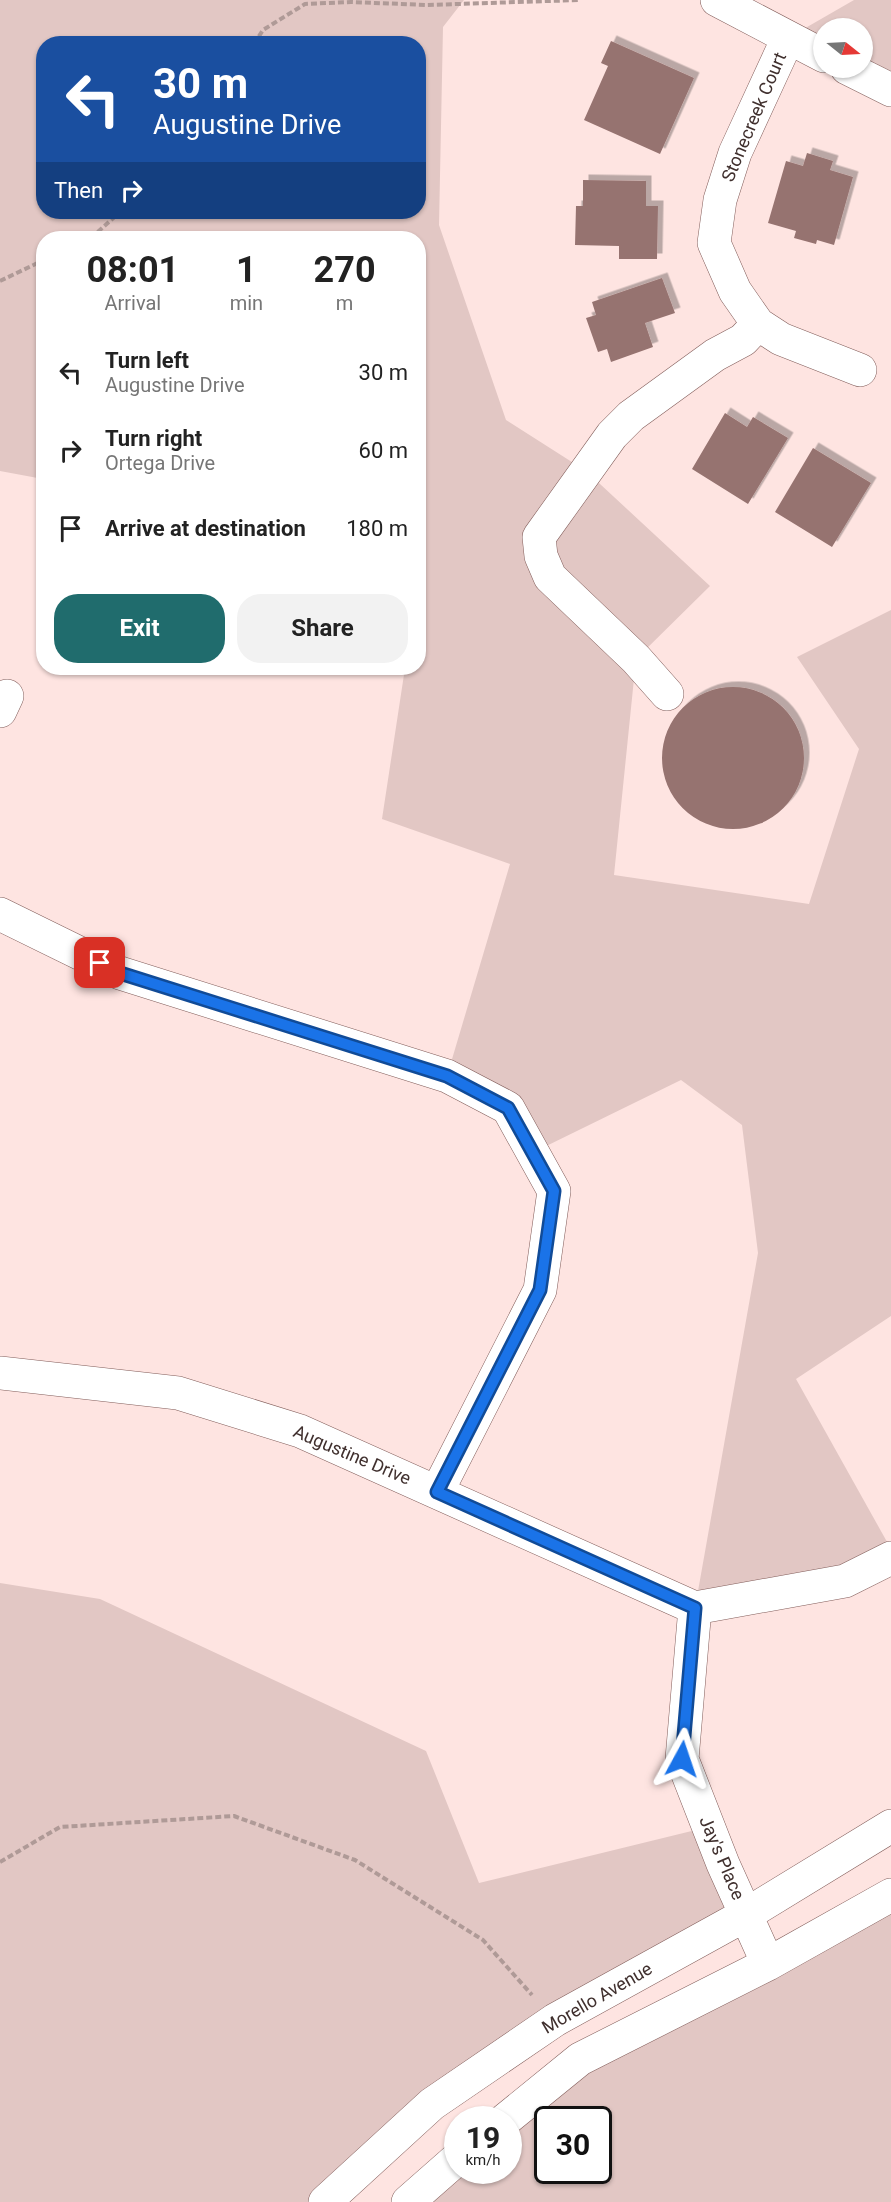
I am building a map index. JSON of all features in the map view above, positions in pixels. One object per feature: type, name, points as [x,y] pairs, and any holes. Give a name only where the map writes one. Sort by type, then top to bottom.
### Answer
[{"type":"street","points":[[717,0],[813,50]]},
{"type":"street","name":"Stonecreek Court","points":[[788,38],[735,153],[720,200],[714,243],[735,291],[758,324],[781,339],[860,370]]},
{"type":"street","points":[[867,78],[891,90]]},
{"type":"street","points":[[667,694],[636,659],[550,577],[541,556],[539,537],[612,435],[631,416],[715,355],[743,340],[758,324]]},
{"type":"street","points":[[0,914],[120,973],[447,1076],[508,1108],[554,1191],[540,1290],[437,1492]]},
{"type":"street","name":"Augustine Drive","points":[[0,1373],[178,1393],[300,1431],[695,1608]]},
{"type":"street","points":[[695,1608],[845,1581],[891,1558]]},
{"type":"street","name":"Jay's Place","points":[[695,1608],[682,1759],[723,1864],[768,1964]]},
{"type":"street","name":"Morello Avenue","points":[[325,2202],[432,2104],[555,2020],[747,1914],[891,1826]]},
{"type":"street","points":[[522,2106],[580,2059],[768,1964],[891,1895]]},
{"type":"street","points":[[408,2202],[444,2170]]},
{"type":"path","points":[[259,36],[263,30],[305,4],[351,2],[427,5],[579,0]]},
{"type":"path","points":[[99,231],[112,219]]},
{"type":"path","points":[[0,280],[36,264]]},
{"type":"path","points":[[0,1862],[60,1827],[234,1816],[355,1860],[483,1940],[555,2020]]},
{"type":"shaded area","points":[[0,0],[464,0],[443,27],[439,225],[506,420],[586,471],[710,586],[636,659],[614,875],[809,904],[859,749],[797,657],[891,610],[891,1316],[796,1379],[891,1549],[891,1558],[695,1608],[758,1253],[742,1125],[681,1080],[532,1153],[447,1076],[510,864],[382,819],[404,675],[426,675],[426,231],[36,231],[36,478],[0,471]]},
{"type":"shaded area","points":[[854,0],[891,0],[891,90],[873,76],[873,18],[823,18]]},
{"type":"shaded area","points":[[813,24],[813,51],[788,38]]},
{"type":"shaded area","points":[[0,1583],[100,1599],[426,1751],[479,1883],[708,1827],[742,1917],[555,2020],[325,2202],[0,2202]]},
{"type":"shaded area","points":[[891,1895],[891,2202],[408,2202],[444,2179],[444,2184],[522,2184],[522,2112]]},
{"type":"building","points":[[611,41],[694,78],[660,154],[584,120],[608,66],[601,63]]},
{"type":"building","points":[[807,153],[833,161],[830,170],[853,177],[834,245],[817,240],[816,244],[794,238],[796,231],[768,223],[786,161],[803,166]]},
{"type":"building","points":[[583,180],[646,181],[646,206],[658,206],[657,259],[619,259],[619,246],[575,245],[576,206],[583,206]]},
{"type":"building","points":[[662,278],[675,313],[645,323],[653,347],[611,362],[607,349],[598,352],[586,318],[596,315],[592,302]]},
{"type":"building","points":[[725,413],[747,427],[753,417],[788,438],[748,504],[692,469]]},
{"type":"building","points":[[813,448],[871,483],[832,547],[775,512]]},
{"type":"building","points":[[733,687],[760,693],[783,708],[798,731],[804,758],[798,785],[783,808],[760,823],[733,829],[706,823],[683,808],[668,785],[662,758],[668,731],[683,708],[706,693]]},
{"type":"route","points":[[100,963],[120,973],[447,1076],[508,1108],[554,1191],[540,1290],[437,1492],[695,1608],[682,1759]]}]
